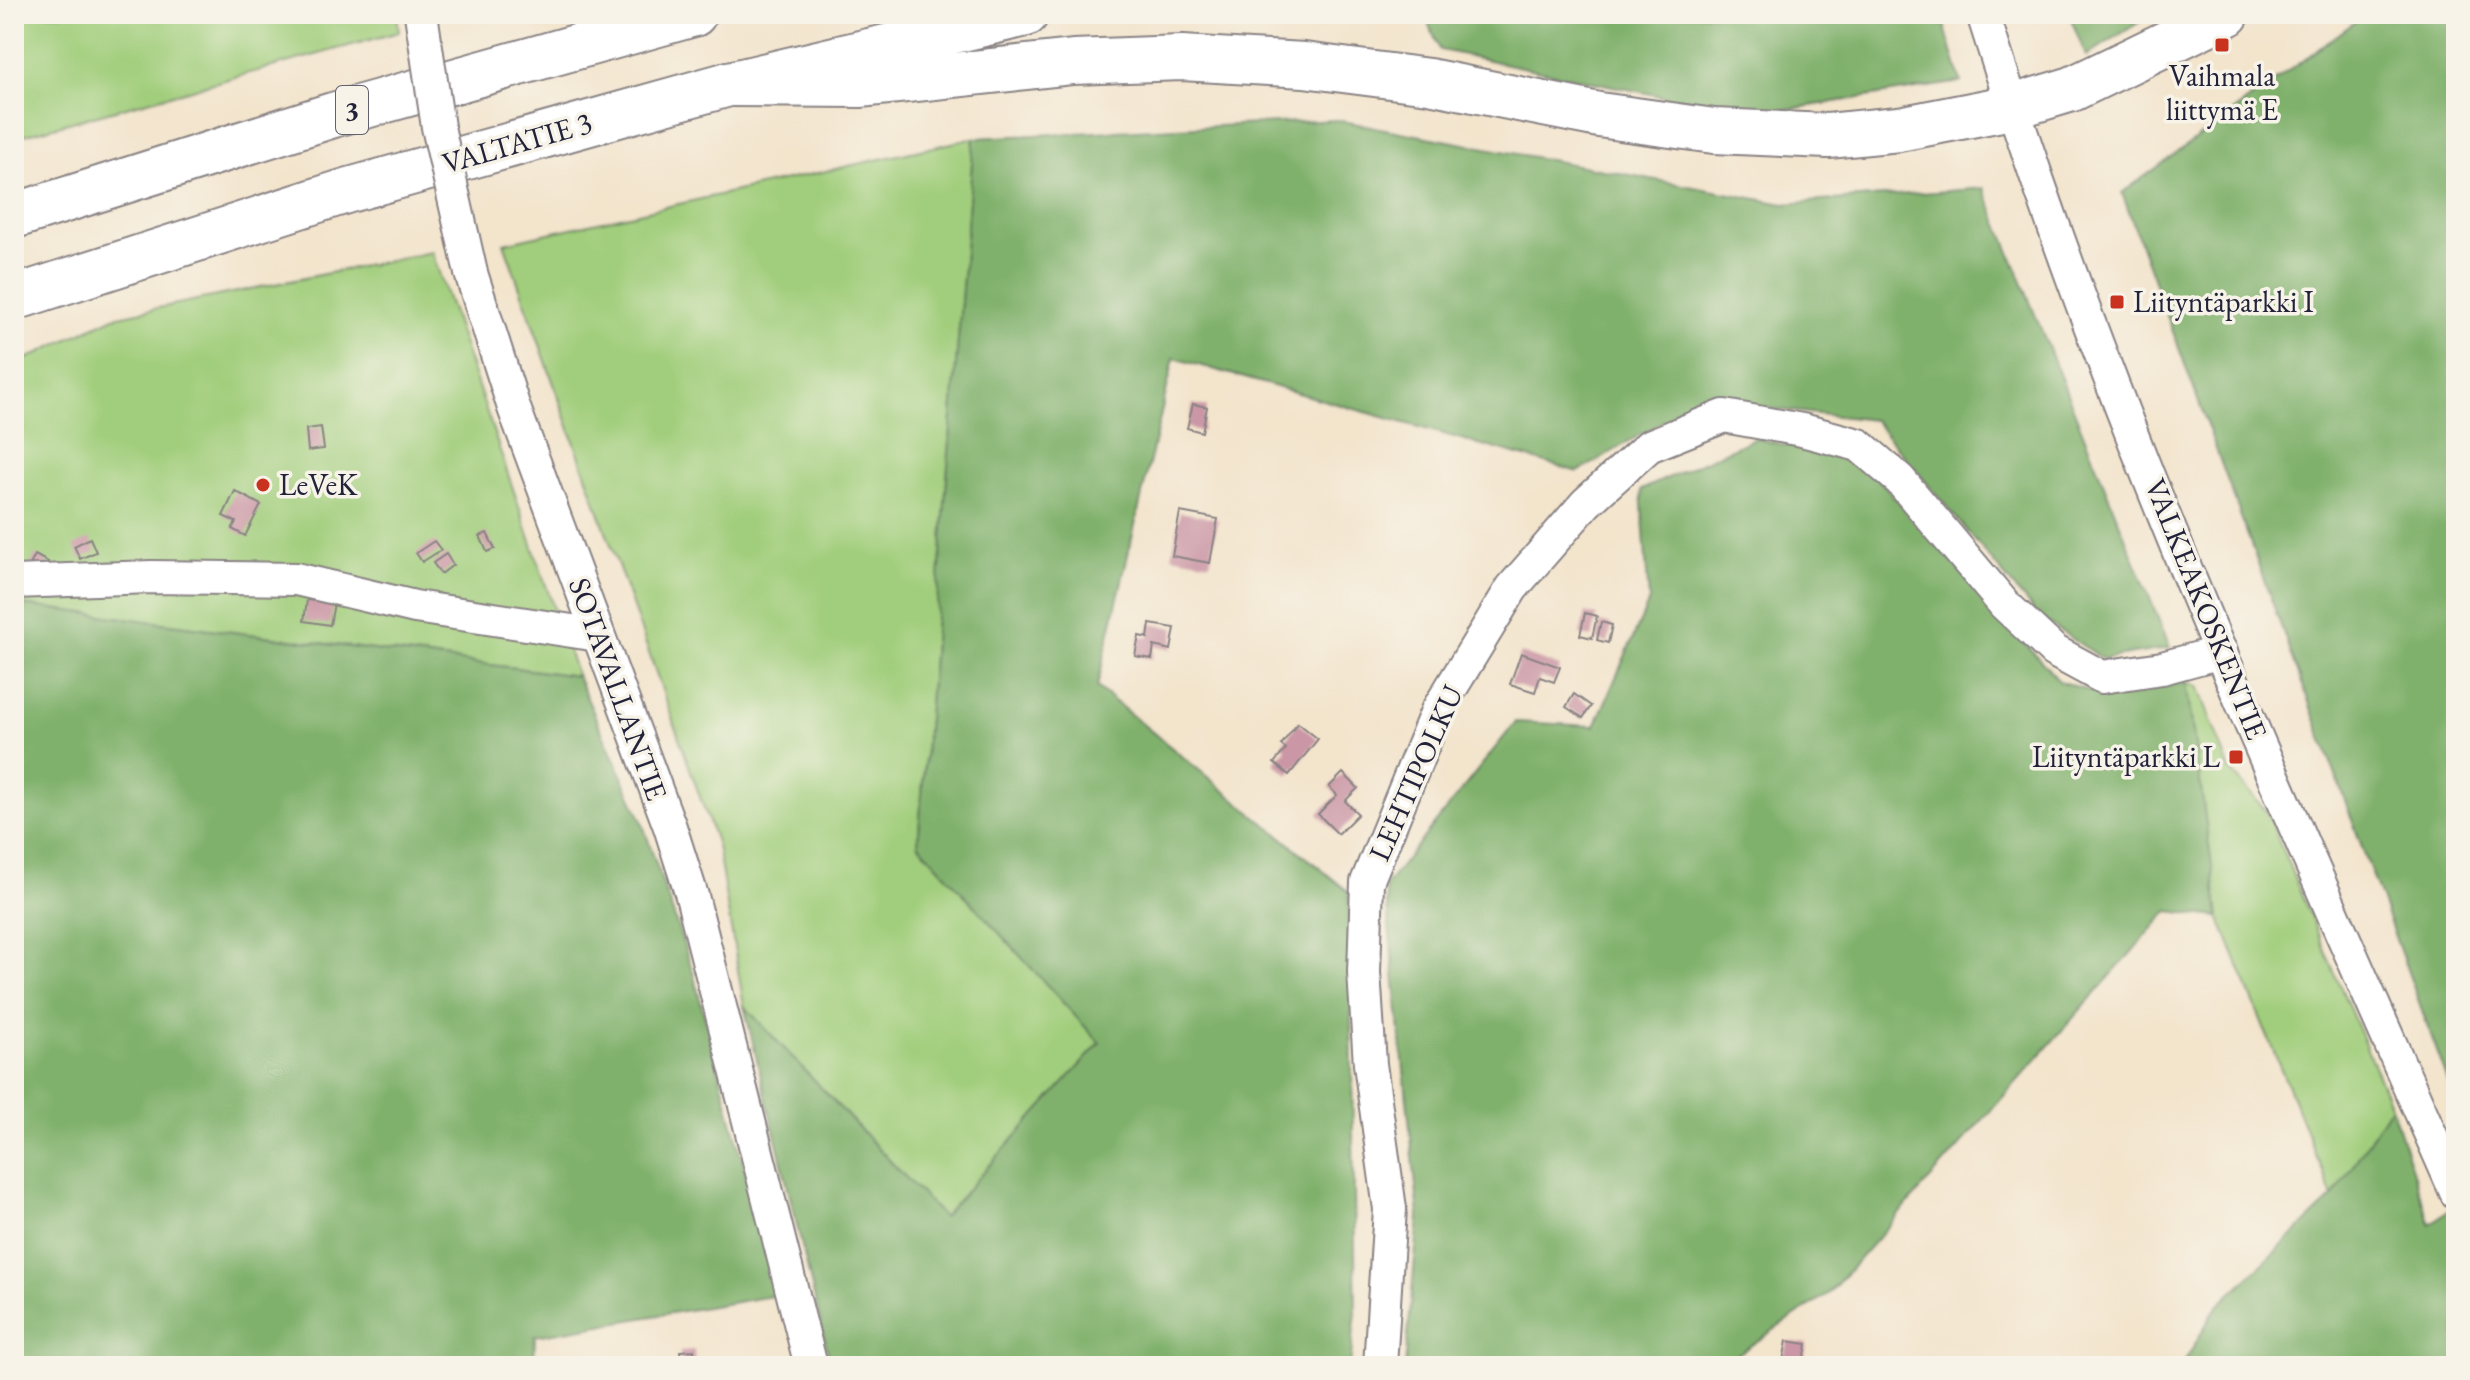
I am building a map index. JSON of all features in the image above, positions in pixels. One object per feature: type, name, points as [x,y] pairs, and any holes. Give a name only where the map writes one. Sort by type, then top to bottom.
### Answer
[{"type":"highway","name":"3","points":[[14,216],[333,115],[694,14]]},
{"type":"highway","name":"VALTATIE 3","points":[[14,298],[346,191],[729,84],[1026,14]]},
{"type":"highway","points":[[729,84],[862,85],[1073,62],[1182,58],[1304,65],[1413,79],[1599,115],[1714,131],[1828,136],[1899,129],[2012,107],[2072,89],[2167,47],[2227,14]]},
{"type":"street","name":"SOTAVALLANTIE","points":[[421,14],[438,127],[471,273],[514,408],[670,827],[700,923],[811,1366]]},
{"type":"street","name":"VALKEAKOSKENTIE","points":[[1983,14],[2012,107],[2092,327],[2221,652],[2455,1185]]},
{"type":"street","name":"LEHTIPOLKU","points":[[1380,1366],[1390,1209],[1370,1064],[1364,972],[1367,882],[1437,711],[1512,588],[1586,503],[1649,446],[1724,416],[1802,430],[1859,445],[1900,480],[2004,604],[2054,651],[2102,677],[2162,668],[2221,652]]},
{"type":"street","points":[[14,582],[151,577],[296,579],[415,607],[598,635]]},
{"type":"green space","points":[[14,14],[397,14],[399,32],[14,138]]},
{"type":"green space","points":[[1424,14],[1941,14],[1961,82],[1752,115],[1440,50]]},
{"type":"green space","points":[[2069,14],[2152,14],[2086,56]]},
{"type":"green space","points":[[2366,14],[2456,14],[2456,1103],[2122,193]]},
{"type":"green space","points":[[1337,120],[1784,204],[1984,188],[2170,648],[2103,659],[2038,616],[1874,420],[1697,401],[1578,472],[1174,358],[1097,687],[1349,892],[1356,1312],[1350,1366],[831,1366],[744,1006],[943,1217],[1100,1043],[918,844],[974,138]]},
{"type":"green space","points":[[974,138],[918,844],[1100,1043],[943,1218],[744,1006],[717,845],[504,243]]},
{"type":"green space","name":"LeVeK","points":[[432,252],[577,676],[14,604],[14,365],[114,317]]},
{"type":"green space","points":[[1755,438],[1865,464],[2059,681],[2102,695],[2186,682],[2219,917],[2168,911],[1829,1293],[1720,1366],[1405,1366],[1419,1216],[1385,886],[1516,722],[1595,726],[1649,601],[1641,490]]},
{"type":"green space","points":[[14,604],[577,676],[641,819],[692,969],[778,1295],[535,1336],[534,1366],[14,1366]]},
{"type":"green space","points":[[2186,682],[2198,686],[2230,770],[2266,811],[2391,1106],[2333,1197],[2219,917]]},
{"type":"green space","points":[[2391,1106],[2430,1224],[2456,1205],[2456,1366],[2182,1366],[2216,1308],[2333,1197]]},
{"type":"building","points":[[1193,404],[1207,407],[1202,432],[1187,428]]},
{"type":"building","points":[[321,427],[324,449],[308,451],[306,429]]},
{"type":"building","points":[[235,491],[261,505],[245,536],[232,529],[236,522],[223,516]]},
{"type":"building","points":[[1180,512],[1218,519],[1210,563],[1172,556]]},
{"type":"building","points":[[487,533],[495,549],[487,552],[480,536]]},
{"type":"building","points":[[90,538],[96,552],[80,559],[74,546]]},
{"type":"building","points":[[434,541],[441,550],[422,562],[416,553]]},
{"type":"building","points":[[446,554],[453,565],[441,574],[433,563]]},
{"type":"building","points":[[35,555],[48,562],[43,573],[29,567]]},
{"type":"building","points":[[307,600],[334,603],[330,625],[304,621]]},
{"type":"building","points":[[1585,613],[1597,616],[1592,638],[1580,635]]},
{"type":"building","points":[[1601,622],[1612,625],[1608,643],[1597,640]]},
{"type":"building","points":[[1150,624],[1175,628],[1171,650],[1154,646],[1152,659],[1135,656],[1139,636],[1148,638]]},
{"type":"building","points":[[1521,653],[1560,667],[1554,682],[1540,677],[1535,692],[1510,684]]},
{"type":"building","points":[[1574,694],[1591,706],[1583,718],[1566,707]]},
{"type":"building","points":[[1298,723],[1318,739],[1289,775],[1274,763],[1286,749],[1281,745]]},
{"type":"building","points":[[1343,773],[1358,788],[1345,801],[1358,814],[1338,834],[1318,814],[1337,795],[1329,787]]},
{"type":"building","points":[[1787,1341],[1807,1344],[1803,1366],[1782,1366]]},
{"type":"building","points":[[694,1350],[695,1364],[681,1365],[680,1351]]},
{"type":"place","name":"Vaihmala liittymä E","points":[[2222,45]]},
{"type":"place","name":"Liityntäparkki I","points":[[2117,302]]},
{"type":"place","name":"LeVeK","points":[[263,485]]},
{"type":"place","name":"Liityntäparkki L","points":[[2236,757]]}]
